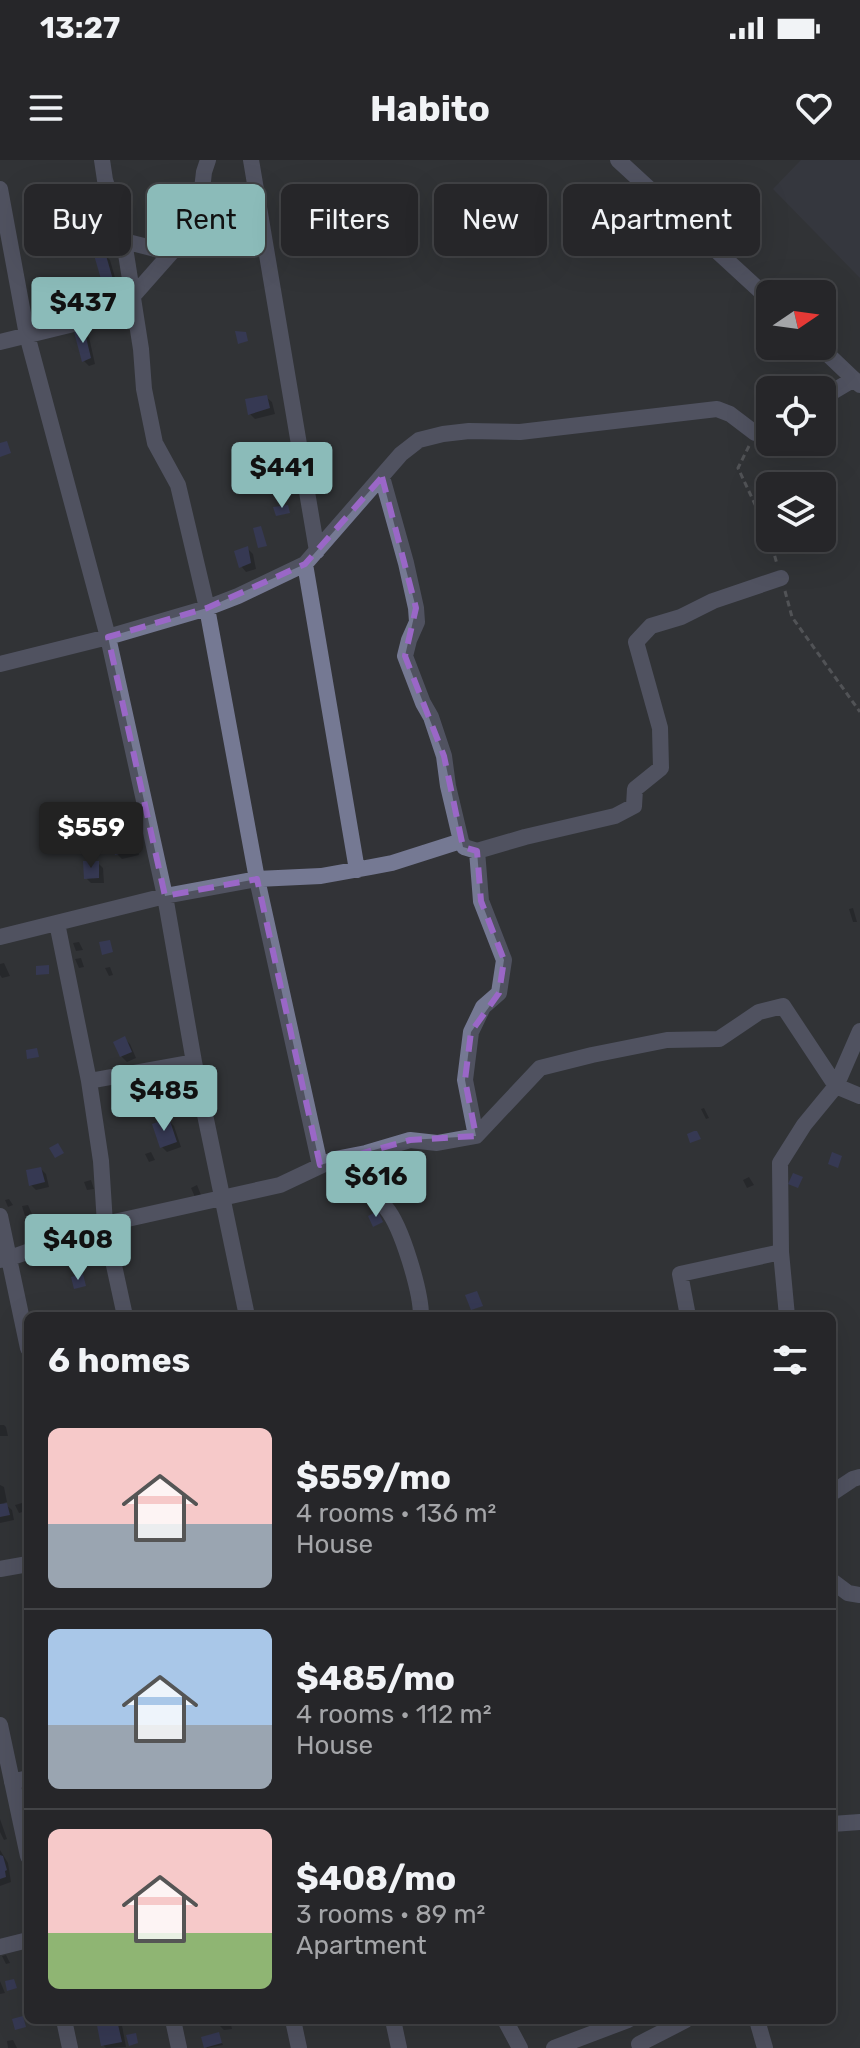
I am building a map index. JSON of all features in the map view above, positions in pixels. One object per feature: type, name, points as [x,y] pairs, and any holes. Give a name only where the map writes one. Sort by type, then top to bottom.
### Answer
[{"type":"street","points":[[102,160],[106,184]]},
{"type":"street","points":[[203,184],[208,160]]},
{"type":"street","points":[[251,160],[357,870]]},
{"type":"street","points":[[618,160],[756,287]]},
{"type":"street","points":[[0,189],[27,335],[108,637],[165,896],[194,1062],[246,1312]]},
{"type":"street","points":[[126,256],[144,389],[155,443],[178,485],[207,608],[257,879],[327,1162],[387,1209],[401,1237],[421,1302],[421,1312]]},
{"type":"street","points":[[0,342],[106,316],[133,296],[168,256]]},
{"type":"street","points":[[834,360],[857,382],[836,392]]},
{"type":"street","points":[[0,664],[207,608],[238,596],[311,558],[401,454],[419,440],[469,431],[520,432],[717,409],[730,414],[756,433]]},
{"type":"street","points":[[382,477],[416,608],[417,622],[405,656],[444,756],[461,841],[464,847],[477,851],[615,816],[634,806],[635,789],[661,768],[660,728],[636,642],[651,626],[781,578]]},
{"type":"street","points":[[0,937],[165,896],[257,879],[321,876],[392,863],[461,841]]},
{"type":"street","points":[[476,1136],[465,1080],[471,1032],[483,1007],[499,993],[504,960],[481,901],[477,851]]},
{"type":"street","points":[[57,923],[89,1081],[101,1161],[105,1224],[124,1312]]},
{"type":"street","points":[[5,1259],[105,1224],[280,1185],[327,1162],[410,1140],[437,1143],[476,1136],[540,1068],[667,1040],[719,1039],[759,1012],[783,1006],[836,1086],[860,1096]]},
{"type":"street","points":[[787,1312],[781,1252],[780,1163],[804,1125],[836,1086],[860,1031]]},
{"type":"street","points":[[89,1081],[194,1062]]},
{"type":"street","points":[[0,1216],[5,1259],[24,1333]]},
{"type":"street","points":[[687,1312],[680,1274],[781,1252]]},
{"type":"street","points":[[836,1490],[860,1477]]},
{"type":"street","points":[[0,1569],[24,1565]]},
{"type":"street","points":[[836,1584],[848,1593],[860,1595]]},
{"type":"street","points":[[0,1725],[20,1780],[24,1818]]},
{"type":"street","points":[[836,1824],[860,1822]]},
{"type":"street","points":[[0,1947],[24,1941]]},
{"type":"street","points":[[65,2024],[70,2048]]},
{"type":"street","points":[[174,2024],[179,2048]]},
{"type":"street","points":[[294,2024],[299,2048]]},
{"type":"street","points":[[394,2024],[399,2048]]},
{"type":"street","points":[[507,2024],[520,2048]]},
{"type":"street","points":[[554,2048],[617,2024]]},
{"type":"street","points":[[630,2024],[639,2046],[679,2024]]},
{"type":"street","points":[[758,2024],[765,2048]]},
{"type":"highlighted area","points":[[382,477],[416,608],[405,656],[444,756],[463,847],[477,851],[481,901],[504,960],[499,993],[471,1032],[465,1080],[476,1136],[410,1140],[320,1165],[257,879],[165,896],[108,637],[207,608],[305,564]]},
{"type":"shaded area","points":[[801,160],[860,160],[860,278],[773,189]]},
{"type":"building","points":[[94,256],[106,256],[114,283],[103,286]]},
{"type":"building","points":[[84,329],[91,358],[82,362],[74,332]]},
{"type":"building","points":[[235,331],[246,332],[248,341],[238,344]]},
{"type":"building","points":[[267,395],[270,408],[248,415],[245,399]]},
{"type":"building","points":[[7,441],[11,453],[0,457],[0,443]]},
{"type":"building","points":[[288,505],[290,513],[276,516],[273,507]]},
{"type":"building","points":[[261,526],[267,546],[258,548],[253,528]]},
{"type":"building","points":[[248,546],[251,563],[239,568],[234,551]]},
{"type":"building","points":[[128,818],[135,850],[115,855],[108,823]]},
{"type":"building","points":[[83,861],[99,861],[99,878],[84,879]]},
{"type":"building","points":[[110,940],[113,952],[102,955],[99,942]]},
{"type":"building","points":[[49,965],[49,974],[36,975],[36,966]]},
{"type":"building","points":[[125,1036],[132,1052],[120,1057],[113,1042]]},
{"type":"building","points":[[37,1048],[39,1057],[27,1059],[26,1050]]},
{"type":"building","points":[[169,1118],[177,1142],[160,1148],[152,1124]]},
{"type":"building","points":[[694,1131],[701,1139],[690,1143],[687,1134]]},
{"type":"building","points":[[58,1143],[64,1153],[55,1158],[49,1148]]},
{"type":"building","points":[[832,1152],[842,1156],[838,1168],[828,1164]]},
{"type":"building","points":[[41,1167],[45,1182],[29,1186],[26,1170]]},
{"type":"building","points":[[793,1173],[803,1177],[798,1188],[788,1184]]},
{"type":"building","points":[[378,1211],[383,1222],[373,1227],[368,1216]]},
{"type":"building","points":[[58,1216],[60,1226],[51,1229],[48,1219]]},
{"type":"building","points":[[83,1274],[86,1286],[74,1289],[71,1277]]},
{"type":"building","points":[[477,1291],[483,1306],[471,1310],[465,1295]]},
{"type":"building","points":[[7,1503],[10,1515],[0,1517],[0,1504]]},
{"type":"building","points":[[0,1855],[7,1870],[6,1877],[0,1879]]},
{"type":"building","points":[[14,1979],[17,1988],[7,1991],[5,1981]]},
{"type":"building","points":[[23,2016],[26,2027],[15,2030],[12,2019]]},
{"type":"building","points":[[97,2024],[118,2024],[122,2042],[101,2046]]},
{"type":"building","points":[[219,2032],[222,2043],[204,2048],[201,2037]]},
{"type":"building","points":[[136,2033],[138,2043],[129,2046],[126,2035]]}]
